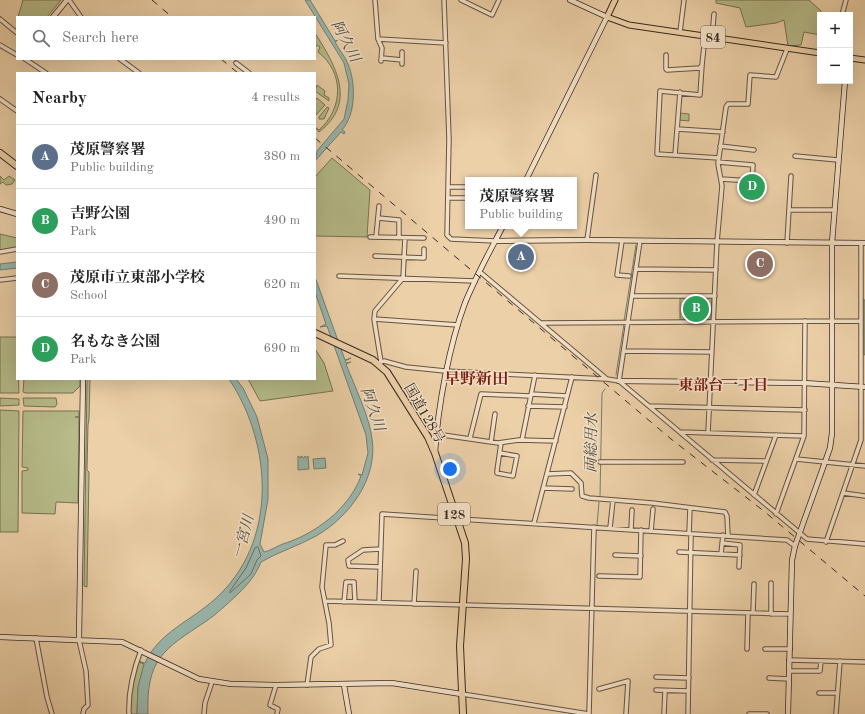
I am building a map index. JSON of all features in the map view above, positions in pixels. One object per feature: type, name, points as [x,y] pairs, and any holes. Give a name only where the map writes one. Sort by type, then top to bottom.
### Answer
[{"type":"highway","points":[[0,153],[16,165]]},
{"type":"highway","name":"国道128号","points":[[318,335],[380,363],[428,437],[435,453],[456,520],[463,536],[466,551],[460,646],[463,714]]},
{"type":"main road","points":[[607,17],[615,0]]},
{"type":"main road","name":"84","points":[[607,17],[630,25],[817,53]]},
{"type":"main road","points":[[853,58],[865,60]]},
{"type":"street","points":[[54,16],[68,0],[80,16]]},
{"type":"street","points":[[375,0],[378,39],[382,48],[382,59],[402,62],[402,52]]},
{"type":"street","points":[[444,0],[449,187],[447,235],[449,238],[496,241],[587,240],[863,243],[863,299],[861,321],[864,414],[863,440],[826,542]]},
{"type":"street","points":[[460,0],[492,15],[499,0]]},
{"type":"street","points":[[527,177],[607,17],[570,0]]},
{"type":"street","points":[[680,32],[684,0]]},
{"type":"street","points":[[843,12],[846,0]]},
{"type":"street","points":[[712,37],[714,14]]},
{"type":"street","points":[[0,19],[16,32]]},
{"type":"street","points":[[705,36],[700,95],[660,90],[657,154],[675,154],[753,165],[752,181],[721,179]]},
{"type":"street","points":[[378,39],[446,44]]},
{"type":"street","points":[[0,45],[16,54]]},
{"type":"street","points":[[708,432],[721,179],[719,160],[720,146],[728,104],[748,104],[750,75],[776,77],[787,49]]},
{"type":"street","points":[[666,55],[667,70],[700,68],[702,65]]},
{"type":"street","points":[[26,60],[44,72]]},
{"type":"street","points":[[121,60],[138,72]]},
{"type":"street","points":[[236,63],[248,72]]},
{"type":"street","points":[[788,714],[792,560],[795,546],[831,441],[833,384],[832,243],[845,84]]},
{"type":"street","points":[[675,154],[680,92]]},
{"type":"street","points":[[0,99],[16,110]]},
{"type":"street","points":[[677,129],[723,132]]},
{"type":"street","points":[[720,146],[754,150]]},
{"type":"street","points":[[796,156],[838,160]]},
{"type":"street","points":[[587,240],[596,175]]},
{"type":"street","points":[[787,243],[791,176]]},
{"type":"street","points":[[449,187],[465,187]]},
{"type":"street","points":[[448,198],[465,198]]},
{"type":"street","points":[[376,237],[379,206]]},
{"type":"street","points":[[0,209],[16,214]]},
{"type":"street","points":[[789,210],[834,210]]},
{"type":"street","points":[[378,218],[400,220],[398,238]]},
{"type":"street","points":[[435,453],[442,392],[458,324],[475,281],[502,229]]},
{"type":"street","points":[[370,237],[424,238]]},
{"type":"street","points":[[405,238],[402,278],[377,306],[374,319],[380,363],[384,361],[406,366],[447,371],[607,379],[619,381],[804,383],[863,387]]},
{"type":"street","points":[[622,241],[617,275],[629,276]]},
{"type":"street","points":[[619,381],[640,241]]},
{"type":"street","points":[[0,252],[16,249]]},
{"type":"street","points":[[375,256],[424,258],[424,249]]},
{"type":"street","points":[[636,269],[716,270]]},
{"type":"street","points":[[480,272],[607,379]]},
{"type":"street","points":[[339,276],[475,281]]},
{"type":"street","points":[[0,280],[16,278]]},
{"type":"street","points":[[632,296],[715,296]]},
{"type":"street","points":[[374,319],[458,324]]},
{"type":"street","points":[[776,514],[804,436],[805,321]]},
{"type":"street","points":[[542,323],[861,321]]},
{"type":"street","points":[[624,351],[712,352]]},
{"type":"street","points":[[522,440],[535,375]]},
{"type":"street","points":[[534,523],[572,377]]},
{"type":"street","points":[[83,380],[79,640],[86,671],[88,705],[84,709],[84,714]]},
{"type":"street","points":[[619,381],[799,534],[807,539],[826,542],[865,544]]},
{"type":"street","points":[[470,438],[481,394],[567,396]]},
{"type":"street","points":[[528,406],[564,407]]},
{"type":"street","points":[[648,406],[805,410]]},
{"type":"street","points":[[491,442],[495,414]]},
{"type":"street","points":[[679,432],[804,436]]},
{"type":"street","points":[[436,434],[501,443],[522,440],[556,441]]},
{"type":"street","points":[[754,495],[776,435]]},
{"type":"street","points":[[500,453],[517,456],[513,476],[497,472],[501,443]]},
{"type":"street","points":[[796,459],[865,466]]},
{"type":"street","points":[[712,460],[766,461]]},
{"type":"street","points":[[601,462],[684,462]]},
{"type":"street","points":[[547,474],[571,473],[581,483],[582,496],[589,498],[724,512],[727,516],[728,536]]},
{"type":"street","points":[[543,488],[572,489]]},
{"type":"street","points":[[843,494],[865,496]]},
{"type":"street","points":[[610,528],[613,500]]},
{"type":"street","points":[[688,714],[691,552],[690,508]]},
{"type":"street","points":[[651,531],[653,509]]},
{"type":"street","points":[[631,530],[632,510]]},
{"type":"street","points":[[379,602],[382,514],[456,520],[534,523],[723,535],[787,540],[795,546]]},
{"type":"street","points":[[0,637],[122,642],[199,679],[212,682],[276,686],[392,683],[589,714],[594,527]]},
{"type":"street","points":[[598,576],[640,577],[641,530]]},
{"type":"street","points":[[721,554],[723,535]]},
{"type":"street","points":[[321,544],[335,545],[342,541]]},
{"type":"street","points":[[722,543],[740,545],[739,566]]},
{"type":"street","points":[[307,685],[311,657],[319,649],[331,646],[322,587],[326,545]]},
{"type":"street","points":[[380,567],[348,564],[350,557],[363,550],[381,549]]},
{"type":"street","points":[[679,552],[740,554]]},
{"type":"street","points":[[615,555],[640,556]]},
{"type":"street","points":[[414,604],[416,571]]},
{"type":"street","points":[[344,602],[346,582],[354,582],[355,602]]},
{"type":"street","points":[[771,583],[771,614]]},
{"type":"street","points":[[753,613],[754,584]]},
{"type":"street","points":[[325,601],[790,614]]},
{"type":"street","points":[[747,649],[748,613]]},
{"type":"street","points":[[36,638],[47,697],[52,714]]},
{"type":"street","points":[[765,649],[790,649]]},
{"type":"street","points":[[129,714],[129,692],[132,675],[141,650]]},
{"type":"street","points":[[789,660],[865,662]]},
{"type":"street","points":[[789,671],[820,671],[821,661]]},
{"type":"street","points":[[836,714],[840,661]]},
{"type":"street","points":[[656,677],[689,678]]},
{"type":"street","points":[[768,678],[789,679]]},
{"type":"street","points":[[599,689],[628,681],[626,714]]},
{"type":"street","points":[[204,714],[205,703],[212,682]]},
{"type":"street","points":[[344,685],[349,714]]},
{"type":"street","points":[[276,686],[270,705],[278,708],[277,714]]},
{"type":"street","points":[[656,690],[688,691]]},
{"type":"street","points":[[664,714],[665,690]]},
{"type":"street","points":[[819,693],[837,694]]},
{"type":"street","points":[[749,714],[767,714]]},
{"type":"green space","points":[[23,0],[61,0],[48,16],[18,16]]},
{"type":"green space","points":[[716,0],[809,0],[821,11],[817,12],[817,34],[804,32],[801,45],[788,46],[784,20],[776,23],[746,27],[740,8],[716,3]]},
{"type":"green space","points":[[316,35],[330,58],[335,70],[339,83],[340,96],[338,108],[331,120],[319,132],[316,128],[319,130],[333,111],[337,101],[338,90],[333,70],[327,60],[318,52],[320,47],[317,45],[316,46]]},
{"type":"green space","points":[[317,85],[325,91],[324,95],[329,98],[329,101],[316,92]]},
{"type":"green space","points":[[317,98],[325,105],[316,115]]},
{"type":"green space","points":[[327,107],[329,108],[324,119],[319,119],[319,117]]},
{"type":"green space","points":[[680,113],[689,114],[689,121],[679,120]]},
{"type":"green space","points":[[332,158],[370,190],[367,237],[316,236],[316,176]]},
{"type":"green space","points":[[0,176],[4,180],[9,176],[15,180],[12,184],[6,185],[3,182],[0,184]]},
{"type":"green space","points":[[750,182],[756,182],[755,192],[749,192]]},
{"type":"green space","points":[[0,234],[16,238],[16,248],[0,250]]},
{"type":"green space","points":[[680,298],[712,298],[711,320],[680,320]]},
{"type":"green space","points":[[863,300],[865,300],[865,355],[863,354]]},
{"type":"green space","points":[[0,337],[16,337],[16,380],[19,380],[19,393],[0,393]]},
{"type":"green space","points":[[316,351],[324,363],[333,391],[260,401],[249,380],[316,380]]},
{"type":"green space","points":[[24,380],[80,380],[80,386],[73,393],[23,392]]},
{"type":"green space","points":[[87,380],[90,380],[87,470],[89,472],[87,587],[84,586]]},
{"type":"green space","points":[[0,398],[19,399],[19,405],[0,406]]},
{"type":"green space","points":[[23,398],[56,398],[57,404],[55,407],[24,406]]},
{"type":"green space","points":[[0,410],[19,411],[18,532],[0,532]]},
{"type":"green space","points":[[23,411],[79,411],[78,503],[56,502],[55,514],[22,513],[22,471],[28,470],[28,468],[22,467]]},
{"type":"green space","points":[[138,662],[145,664],[138,687],[137,714],[130,714],[131,686]]},
{"type":"water","points":[[305,0],[310,0],[335,41],[340,39],[335,42],[348,64],[351,72],[353,89],[350,116],[342,130],[345,132],[344,134],[341,132],[316,160],[317,151],[344,119],[348,100],[349,84],[344,63]]},
{"type":"water","points":[[16,262],[16,268],[0,270],[0,264]]},
{"type":"water","name":"一宮川","points":[[316,280],[345,360],[351,358],[345,361],[346,363],[351,362],[346,364],[371,431],[373,454],[366,482],[350,508],[340,518],[316,536],[261,562],[257,571],[238,594],[214,616],[168,648],[154,668],[150,680],[148,714],[137,714],[138,687],[144,664],[138,661],[145,663],[158,643],[215,599],[235,576],[250,550],[259,522],[262,493],[261,463],[254,433],[244,405],[230,380],[237,380],[243,388],[257,417],[268,459],[268,499],[260,544],[264,552],[295,540],[319,527],[330,519],[356,488],[361,476],[358,474],[362,475],[368,453],[366,435],[327,326],[320,327],[326,324],[316,295]]},
{"type":"water","points":[[298,456],[304,458],[305,456],[307,458],[308,456],[309,469],[298,470]]},
{"type":"water","points":[[325,458],[326,468],[314,469],[313,459]]},
{"type":"waterway","name":"両総用水","points":[[624,321],[636,245]]},
{"type":"waterway","name":"両総用水","points":[[616,375],[624,324]]},
{"type":"waterway","name":"両総用水","points":[[600,497],[602,393],[605,389]]},
{"type":"waterway","name":"両総用水","points":[[597,525],[599,502]]},
{"type":"railway","points":[[152,0],[171,16]]},
{"type":"railway","points":[[222,60],[237,72]]},
{"type":"railway","points":[[316,139],[671,439],[765,512],[865,596]]},
{"type":"place","name":"名もなき公園","points":[[752,187]]},
{"type":"place","name":"茂原警察署","points":[[521,257]]},
{"type":"place","name":"茂原市立東部小学校","points":[[760,264]]},
{"type":"place","name":"吉野公園","points":[[696,309]]},
{"type":"district","name":"早野新田","points":[[476,378]]},
{"type":"district","name":"東部台一丁目","points":[[723,385]]},
{"type":"water label","name":"阿久川","points":[[346,41]]},
{"type":"water label","name":"阿久川","points":[[373,409]]}]
